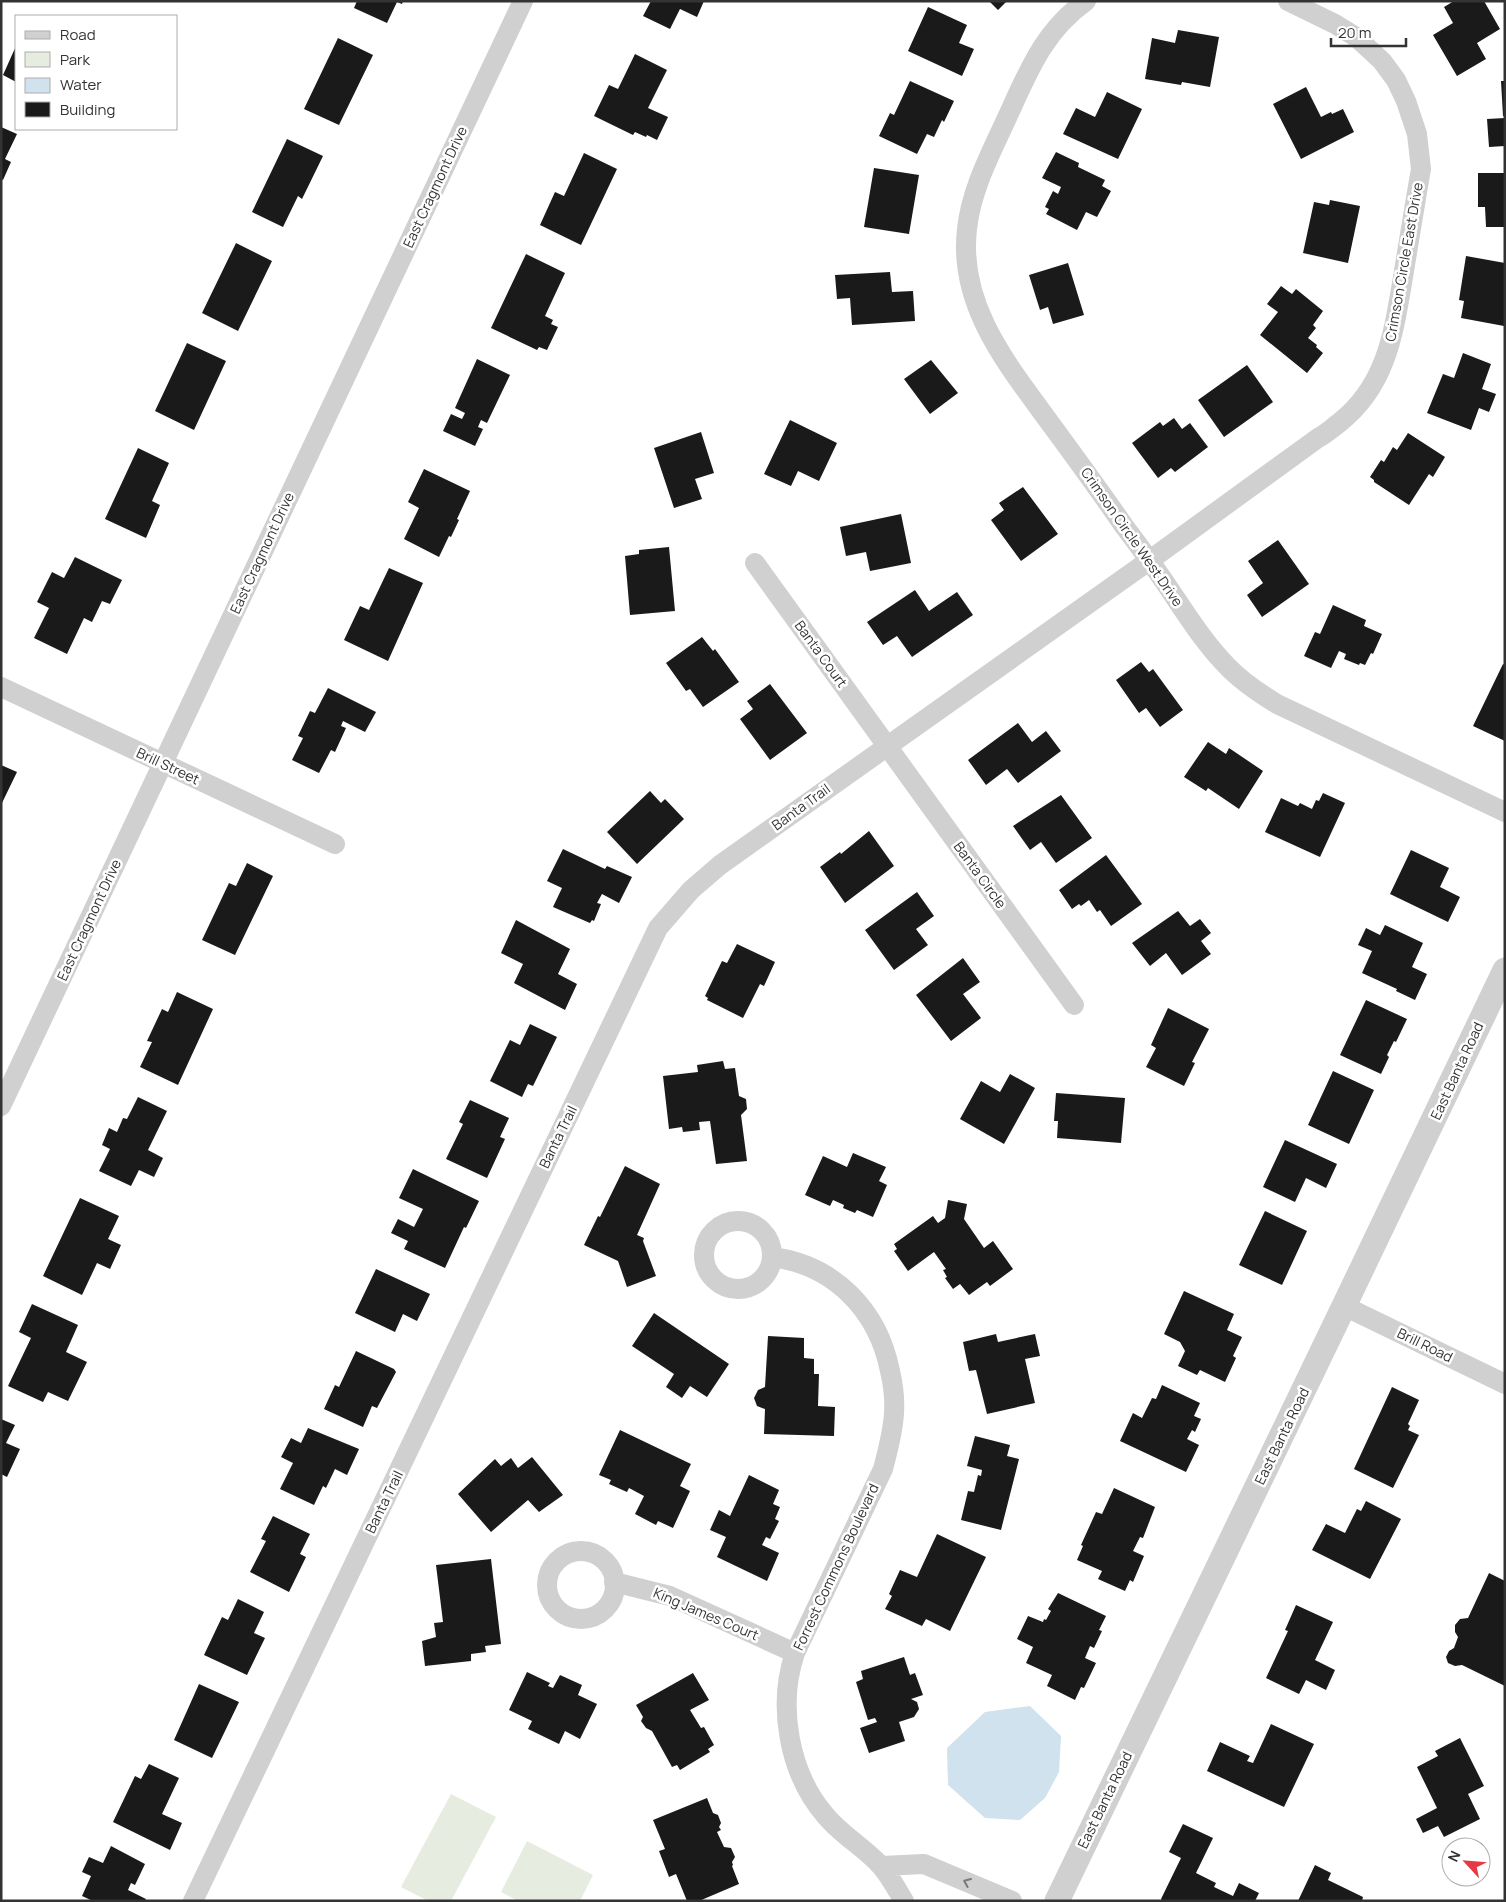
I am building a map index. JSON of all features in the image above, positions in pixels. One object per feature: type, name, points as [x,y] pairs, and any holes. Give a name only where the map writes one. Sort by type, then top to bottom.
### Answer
[{"type":"street","name":"East Cragmont Drive","points":[[1,1106],[523,1]]},
{"type":"street","name":"Crimson Circle West Drive","points":[[1086,1],[1056,27],[1036,55],[980,174],[970,208],[966,232],[967,268],[976,303],[985,326],[1001,356],[1150,560],[1210,649],[1228,668],[1277,704],[1505,812]]},
{"type":"street","name":"Crimson Circle East Drive","points":[[1150,560],[1318,438],[1329,432],[1347,416],[1377,379],[1393,333],[1421,169],[1414,122],[1396,80],[1374,52],[1346,31],[1288,1]]},
{"type":"street","name":"Banta Trail","points":[[193,1901],[658,928],[691,890],[720,865],[1150,560]]},
{"type":"street","name":"Banta Court","points":[[755,563],[886,746]]},
{"type":"street","name":"Brill Street","points":[[1,687],[335,844]]},
{"type":"street","name":"Banta Circle","points":[[886,746],[1074,1005]]},
{"type":"street","name":"East Banta Road","points":[[1057,1901],[1505,970]]},
{"type":"street","name":"Forrest Commons Boulevard","points":[[772,1257],[795,1262],[821,1273],[857,1301],[866,1312],[882,1343],[894,1388],[890,1446],[883,1469],[795,1653],[790,1666],[787,1690],[787,1715],[790,1739],[800,1773],[811,1794],[824,1814],[849,1839],[882,1866],[904,1901]]},
{"type":"street","name":"Brill Road","points":[[1344,1306],[1505,1384]]},
{"type":"street","name":"King James Court","points":[[614,1582],[670,1596],[795,1653]]},
{"type":"street","points":[[882,1866],[924,1864],[1012,1901]]},
{"type":"green space","points":[[451,1794],[496,1817],[451,1901],[428,1901],[401,1887]]},
{"type":"green space","points":[[527,1841],[593,1875],[580,1901],[518,1901],[501,1892]]},
{"type":"water","points":[[1030,1706],[1061,1736],[1059,1772],[1045,1798],[1020,1820],[985,1818],[948,1785],[947,1748],[985,1712]]},
{"type":"building","points":[[357,1],[403,1],[402,4],[397,2],[387,23],[354,8]]},
{"type":"building","points":[[651,1],[704,1],[697,17],[680,9],[670,29],[643,16]]},
{"type":"building","points":[[989,1],[1007,1],[998,10]]},
{"type":"building","points":[[1454,1],[1484,1],[1500,29],[1477,43],[1486,59],[1457,76],[1433,35],[1453,23],[1444,7]]},
{"type":"building","points":[[928,7],[967,25],[959,43],[974,49],[962,76],[908,51]]},
{"type":"building","points":[[1178,30],[1219,37],[1210,87],[1182,82],[1181,85],[1145,79],[1152,38],[1175,43]]},
{"type":"building","points":[[338,38],[373,55],[339,125],[304,109]]},
{"type":"building","points":[[15,48],[15,81],[3,75]]},
{"type":"building","points":[[635,54],[667,70],[648,108],[668,117],[657,140],[635,132],[633,135],[594,116],[609,85],[618,89]]},
{"type":"building","points":[[910,81],[954,101],[934,137],[927,134],[917,154],[879,136],[890,113],[894,115]]},
{"type":"building","points":[[1501,81],[1505,81],[1505,116],[1503,116]]},
{"type":"building","points":[[1306,87],[1321,117],[1343,109],[1354,132],[1301,159],[1273,104]]},
{"type":"building","points":[[1107,92],[1142,109],[1118,159],[1063,134],[1076,108],[1095,117]]},
{"type":"building","points":[[1505,118],[1505,146],[1489,147],[1487,119]]},
{"type":"building","points":[[1,127],[17,134],[5,159],[11,162],[3,180],[1,179]]},
{"type":"building","points":[[287,139],[323,156],[302,199],[298,196],[283,227],[252,212]]},
{"type":"building","points":[[1056,152],[1079,163],[1078,167],[1105,180],[1102,186],[1111,191],[1097,217],[1086,212],[1077,230],[1046,214],[1049,209],[1045,207],[1053,191],[1058,194],[1061,187],[1042,178]]},
{"type":"building","points":[[584,153],[617,169],[581,245],[540,225],[555,192],[564,196]]},
{"type":"building","points":[[874,168],[919,175],[909,234],[864,227]]},
{"type":"building","points":[[1478,173],[1505,173],[1505,227],[1486,227],[1485,207],[1478,207]]},
{"type":"building","points":[[1330,200],[1360,206],[1348,263],[1303,253],[1314,202],[1329,205]]},
{"type":"building","points":[[236,243],[272,261],[238,331],[202,313]]},
{"type":"building","points":[[526,254],[565,273],[545,316],[553,320],[551,324],[558,327],[547,350],[539,347],[537,350],[491,328]]},
{"type":"building","points":[[1466,256],[1505,263],[1504,326],[1461,318],[1464,301],[1459,300]]},
{"type":"building","points":[[1068,263],[1084,315],[1053,324],[1048,307],[1040,310],[1029,275]]},
{"type":"building","points":[[890,272],[892,292],[913,291],[915,321],[852,325],[850,298],[837,299],[835,275]]},
{"type":"building","points":[[1281,286],[1292,294],[1296,289],[1323,311],[1313,325],[1316,328],[1308,338],[1323,353],[1307,373],[1260,335],[1278,312],[1267,304]]},
{"type":"building","points":[[187,343],[226,361],[194,430],[155,411]]},
{"type":"building","points":[[1463,353],[1491,364],[1482,389],[1496,394],[1489,412],[1479,408],[1471,430],[1427,413],[1443,374],[1454,378]]},
{"type":"building","points":[[477,359],[510,375],[487,423],[481,420],[478,427],[483,429],[475,446],[443,431],[451,414],[462,419],[465,413],[455,408]]},
{"type":"building","points":[[931,360],[958,393],[930,414],[904,379]]},
{"type":"building","points":[[1247,365],[1273,402],[1224,437],[1198,400]]},
{"type":"building","points":[[1174,418],[1182,429],[1190,423],[1208,447],[1175,472],[1171,468],[1158,478],[1132,443],[1160,422],[1163,426]]},
{"type":"building","points":[[790,420],[837,443],[819,481],[798,471],[791,486],[764,474]]},
{"type":"building","points":[[701,432],[714,473],[695,479],[702,499],[674,508],[654,448]]},
{"type":"building","points":[[1408,433],[1445,457],[1433,477],[1429,474],[1409,505],[1374,482],[1370,477],[1381,460],[1384,462],[1393,447],[1397,450]]},
{"type":"building","points":[[138,448],[169,463],[152,501],[160,505],[146,538],[105,519]]},
{"type":"building","points":[[424,469],[470,491],[457,519],[459,520],[439,557],[404,539],[419,508],[408,502]]},
{"type":"building","points":[[1023,487],[1058,534],[1021,561],[991,520],[1004,510],[999,503]]},
{"type":"building","points":[[901,514],[911,563],[870,571],[866,552],[846,556],[840,527]]},
{"type":"building","points":[[1278,540],[1309,584],[1262,617],[1247,595],[1263,583],[1248,561]]},
{"type":"building","points":[[669,547],[675,611],[630,615],[625,556],[639,554],[639,550]]},
{"type":"building","points":[[75,557],[122,580],[110,604],[102,601],[92,622],[84,618],[67,654],[34,638],[49,608],[37,602],[52,572],[64,578]]},
{"type":"building","points":[[389,568],[423,583],[388,661],[344,640],[360,606],[369,610]]},
{"type":"building","points":[[915,590],[929,611],[957,592],[973,615],[912,657],[897,636],[883,645],[867,622]]},
{"type":"building","points":[[1333,605],[1366,620],[1364,626],[1382,634],[1373,654],[1371,653],[1365,665],[1360,663],[1359,665],[1344,659],[1346,654],[1339,651],[1331,668],[1304,656],[1315,632],[1320,634]]},
{"type":"building","points":[[702,637],[713,651],[715,649],[739,682],[703,707],[690,689],[686,691],[666,663]]},
{"type":"building","points":[[1141,662],[1149,672],[1153,669],[1183,710],[1160,727],[1146,708],[1139,713],[1116,680]]},
{"type":"building","points":[[1503,664],[1505,665],[1505,741],[1473,726]]},
{"type":"building","points":[[770,684],[807,733],[770,760],[740,719],[753,709],[747,701]]},
{"type":"building","points":[[328,688],[376,712],[365,732],[343,721],[341,726],[346,728],[335,752],[331,750],[319,773],[292,760],[303,738],[298,736],[310,711],[315,713]]},
{"type":"building","points":[[1018,723],[1032,742],[1046,731],[1061,751],[1018,783],[1007,769],[986,785],[968,760]]},
{"type":"building","points":[[1208,742],[1226,754],[1229,748],[1263,771],[1239,809],[1208,788],[1206,791],[1184,777]]},
{"type":"building","points":[[1,765],[17,772],[1,805]]},
{"type":"building","points":[[650,791],[661,803],[665,799],[684,819],[637,864],[607,832]]},
{"type":"building","points":[[1323,793],[1345,803],[1320,857],[1265,832],[1281,798],[1298,806],[1300,803],[1312,809],[1316,800],[1319,801]]},
{"type":"building","points":[[1061,795],[1092,838],[1056,863],[1041,842],[1030,850],[1013,826]]},
{"type":"building","points":[[869,831],[894,866],[845,903],[820,867],[840,852],[841,854]]},
{"type":"building","points":[[563,849],[605,869],[607,866],[632,877],[619,903],[602,894],[597,903],[601,904],[594,921],[592,920],[590,923],[553,907],[562,888],[547,881]]},
{"type":"building","points":[[1411,850],[1449,868],[1440,887],[1460,897],[1448,922],[1390,894]]},
{"type":"building","points":[[1106,855],[1142,904],[1111,926],[1100,910],[1097,912],[1089,900],[1081,906],[1079,904],[1072,909],[1059,890]]},
{"type":"building","points":[[247,863],[273,876],[235,955],[202,940],[229,883],[236,886]]},
{"type":"building","points":[[917,892],[934,916],[916,929],[928,945],[894,970],[865,930]]},
{"type":"building","points":[[1178,911],[1190,926],[1200,919],[1211,933],[1201,941],[1211,954],[1182,975],[1166,953],[1150,966],[1132,943]]},
{"type":"building","points":[[516,920],[570,949],[558,974],[577,984],[565,1010],[514,983],[523,964],[501,953]]},
{"type":"building","points":[[1385,925],[1423,943],[1412,967],[1427,974],[1415,1000],[1396,991],[1397,989],[1362,973],[1372,951],[1358,945],[1366,928],[1380,935]]},
{"type":"building","points":[[737,944],[775,962],[764,986],[760,984],[743,1018],[707,1000],[708,998],[705,996],[722,961],[727,963]]},
{"type":"building","points":[[963,958],[980,982],[963,994],[981,1018],[951,1041],[916,995]]},
{"type":"building","points":[[177,992],[213,1009],[178,1085],[140,1067],[152,1042],[147,1041],[162,1009],[168,1012]]},
{"type":"building","points":[[1366,1000],[1407,1019],[1396,1042],[1394,1041],[1387,1055],[1389,1057],[1381,1074],[1340,1055]]},
{"type":"building","points":[[1168,1008],[1209,1029],[1192,1062],[1195,1063],[1184,1086],[1146,1067],[1156,1048],[1151,1045]]},
{"type":"building","points":[[530,1024],[557,1037],[533,1086],[528,1084],[522,1097],[490,1081],[510,1040],[520,1045]]},
{"type":"building","points":[[723,1061],[725,1069],[735,1068],[739,1096],[746,1099],[747,1109],[741,1115],[747,1161],[716,1164],[710,1121],[699,1122],[700,1130],[683,1132],[682,1127],[669,1129],[663,1076],[698,1072],[697,1065]]},
{"type":"building","points":[[1333,1071],[1374,1090],[1349,1144],[1308,1125]]},
{"type":"building","points":[[1010,1074],[1035,1088],[1004,1144],[960,1119],[981,1081],[1000,1092]]},
{"type":"building","points":[[1056,1093],[1125,1098],[1121,1143],[1057,1138],[1058,1121],[1054,1121]]},
{"type":"building","points":[[138,1097],[167,1111],[148,1150],[163,1158],[154,1177],[139,1170],[131,1186],[99,1171],[110,1149],[102,1145],[109,1128],[117,1132],[123,1118],[127,1119]]},
{"type":"building","points":[[470,1100],[509,1118],[500,1137],[505,1139],[487,1178],[446,1159],[463,1124],[459,1122]]},
{"type":"building","points":[[1285,1140],[1337,1164],[1326,1188],[1306,1178],[1295,1202],[1263,1187]]},
{"type":"building","points":[[853,1153],[886,1167],[879,1181],[887,1185],[873,1217],[857,1210],[855,1213],[843,1208],[844,1205],[833,1200],[830,1206],[805,1195],[823,1156],[847,1167]]},
{"type":"building","points":[[625,1166],[660,1184],[637,1235],[644,1238],[643,1241],[656,1276],[627,1287],[618,1261],[584,1245]]},
{"type":"building","points":[[413,1169],[479,1201],[466,1228],[464,1227],[445,1268],[404,1249],[408,1241],[391,1233],[398,1219],[414,1227],[423,1209],[399,1198]]},
{"type":"building","points":[[80,1198],[119,1216],[108,1239],[121,1245],[110,1269],[97,1263],[82,1295],[43,1276]]},
{"type":"building","points":[[948,1200],[967,1204],[964,1219],[984,1248],[993,1241],[1013,1269],[990,1286],[987,1282],[969,1295],[960,1284],[953,1289],[945,1278],[947,1277],[943,1270],[946,1269],[934,1252],[908,1271],[894,1251],[897,1249],[894,1244],[933,1216],[938,1223],[945,1218]]},
{"type":"building","points":[[1265,1211],[1307,1231],[1282,1285],[1239,1265]]},
{"type":"building","points":[[376,1269],[430,1294],[417,1321],[403,1314],[395,1332],[355,1313]]},
{"type":"building","points":[[1184,1291],[1234,1314],[1227,1330],[1242,1337],[1233,1356],[1236,1358],[1225,1382],[1200,1370],[1197,1375],[1178,1366],[1185,1351],[1180,1342],[1164,1334]]},
{"type":"building","points":[[32,1304],[78,1325],[66,1352],[87,1362],[68,1401],[48,1392],[43,1402],[8,1386],[31,1338],[19,1332]]},
{"type":"building","points":[[654,1313],[729,1364],[707,1397],[690,1386],[682,1398],[666,1387],[674,1374],[632,1346]]},
{"type":"building","points":[[996,1334],[998,1342],[1035,1334],[1040,1356],[1025,1359],[1035,1403],[987,1414],[976,1370],[969,1371],[963,1342]]},
{"type":"building","points":[[768,1336],[804,1338],[804,1358],[814,1359],[814,1374],[819,1374],[818,1406],[835,1407],[834,1436],[764,1434],[765,1409],[757,1406],[754,1398],[758,1390],[765,1387]]},
{"type":"building","points":[[356,1351],[394,1369],[396,1372],[377,1408],[372,1406],[363,1427],[324,1409],[335,1385],[339,1387]]},
{"type":"building","points":[[1162,1385],[1200,1403],[1194,1416],[1201,1419],[1195,1432],[1192,1430],[1187,1439],[1199,1445],[1186,1472],[1120,1441],[1133,1413],[1142,1418],[1152,1398],[1156,1399]]},
{"type":"building","points":[[1392,1387],[1419,1400],[1408,1424],[1410,1426],[1408,1430],[1419,1435],[1393,1488],[1354,1469]]},
{"type":"building","points":[[1,1419],[15,1425],[6,1443],[20,1449],[7,1477],[1,1474]]},
{"type":"building","points":[[308,1428],[359,1449],[347,1475],[335,1469],[326,1488],[323,1486],[314,1505],[280,1489],[293,1463],[281,1457],[291,1438],[301,1443]]},
{"type":"building","points":[[620,1430],[691,1464],[680,1486],[690,1491],[673,1528],[658,1521],[656,1525],[635,1514],[644,1496],[629,1488],[627,1492],[609,1484],[611,1480],[599,1475]]},
{"type":"building","points":[[975,1436],[1010,1445],[1007,1456],[1019,1459],[1001,1530],[961,1520],[968,1491],[974,1492],[978,1475],[981,1476],[982,1470],[967,1466]]},
{"type":"building","points":[[532,1457],[563,1495],[539,1512],[528,1500],[491,1532],[458,1494],[495,1459],[501,1466],[511,1458],[518,1468]]},
{"type":"building","points":[[749,1475],[779,1490],[773,1504],[780,1507],[775,1519],[779,1521],[770,1539],[766,1537],[762,1545],[779,1553],[767,1581],[717,1557],[726,1537],[710,1530],[719,1510],[730,1516]]},
{"type":"building","points":[[1114,1488],[1155,1507],[1143,1538],[1140,1537],[1133,1551],[1144,1556],[1133,1582],[1130,1580],[1125,1591],[1098,1579],[1102,1571],[1077,1560],[1083,1546],[1081,1545],[1096,1512],[1102,1514]]},
{"type":"building","points":[[1366,1501],[1401,1519],[1370,1579],[1312,1550],[1326,1524],[1345,1533],[1357,1509],[1361,1511]]},
{"type":"building","points":[[273,1516],[310,1534],[300,1554],[306,1557],[289,1592],[250,1572],[266,1541],[261,1539]]},
{"type":"building","points":[[937,1534],[986,1557],[950,1631],[926,1619],[922,1626],[885,1609],[892,1596],[889,1594],[900,1570],[917,1577]]},
{"type":"building","points":[[491,1559],[501,1644],[485,1646],[486,1652],[471,1654],[471,1661],[425,1666],[422,1641],[436,1637],[434,1623],[443,1622],[436,1565]]},
{"type":"building","points":[[1489,1573],[1505,1581],[1505,1686],[1462,1665],[1455,1666],[1448,1663],[1446,1657],[1449,1651],[1454,1648],[1458,1637],[1455,1632],[1455,1625],[1460,1619],[1468,1618]]},
{"type":"building","points":[[1058,1593],[1106,1616],[1099,1630],[1102,1631],[1094,1648],[1090,1646],[1085,1658],[1096,1663],[1084,1688],[1081,1687],[1075,1700],[1047,1686],[1052,1675],[1026,1663],[1033,1647],[1017,1639],[1028,1616],[1043,1622],[1044,1619],[1046,1620],[1051,1611],[1048,1609]]},
{"type":"building","points":[[238,1599],[264,1612],[254,1633],[265,1638],[247,1675],[204,1655],[222,1617],[228,1620]]},
{"type":"building","points":[[1296,1605],[1333,1622],[1315,1660],[1335,1670],[1326,1690],[1306,1680],[1299,1694],[1266,1678],[1288,1631],[1285,1630]]},
{"type":"building","points":[[904,1657],[910,1675],[915,1673],[923,1695],[911,1699],[917,1702],[919,1709],[914,1717],[899,1722],[905,1741],[869,1753],[860,1728],[877,1722],[875,1718],[868,1720],[856,1682],[863,1679],[861,1671]]},
{"type":"building","points":[[527,1672],[550,1683],[548,1686],[553,1688],[560,1675],[582,1685],[578,1695],[597,1704],[580,1739],[565,1731],[559,1744],[528,1729],[532,1721],[509,1710]]},
{"type":"building","points":[[693,1673],[709,1700],[690,1710],[701,1728],[704,1727],[714,1745],[708,1749],[710,1752],[680,1770],[677,1765],[672,1767],[652,1731],[646,1728],[641,1721],[643,1717],[636,1705]]},
{"type":"building","points":[[199,1684],[239,1702],[212,1758],[174,1740]]},
{"type":"building","points":[[1271,1724],[1314,1744],[1284,1807],[1207,1771],[1220,1742],[1250,1756],[1247,1761],[1253,1763]]},
{"type":"building","points":[[1460,1738],[1484,1786],[1468,1794],[1480,1819],[1444,1837],[1438,1826],[1423,1833],[1416,1819],[1437,1808],[1417,1767],[1438,1756],[1435,1751]]},
{"type":"building","points":[[149,1764],[179,1778],[162,1814],[182,1823],[170,1850],[113,1822],[135,1776],[141,1779]]},
{"type":"building","points":[[707,1798],[713,1813],[718,1815],[721,1823],[719,1827],[721,1830],[717,1832],[724,1847],[731,1848],[735,1857],[732,1866],[739,1884],[699,1901],[687,1901],[676,1874],[669,1877],[659,1851],[665,1849],[653,1820]]},
{"type":"building","points":[[1183,1824],[1213,1838],[1196,1873],[1216,1883],[1214,1887],[1233,1896],[1239,1883],[1259,1893],[1255,1901],[1162,1901],[1161,1899],[1181,1858],[1169,1852]]},
{"type":"building","points":[[111,1846],[145,1864],[135,1885],[131,1883],[128,1890],[146,1899],[145,1901],[93,1901],[82,1896],[91,1876],[82,1872],[89,1857],[103,1863]]},
{"type":"building","points":[[1315,1865],[1331,1873],[1328,1880],[1363,1897],[1362,1901],[1298,1901]]}]
